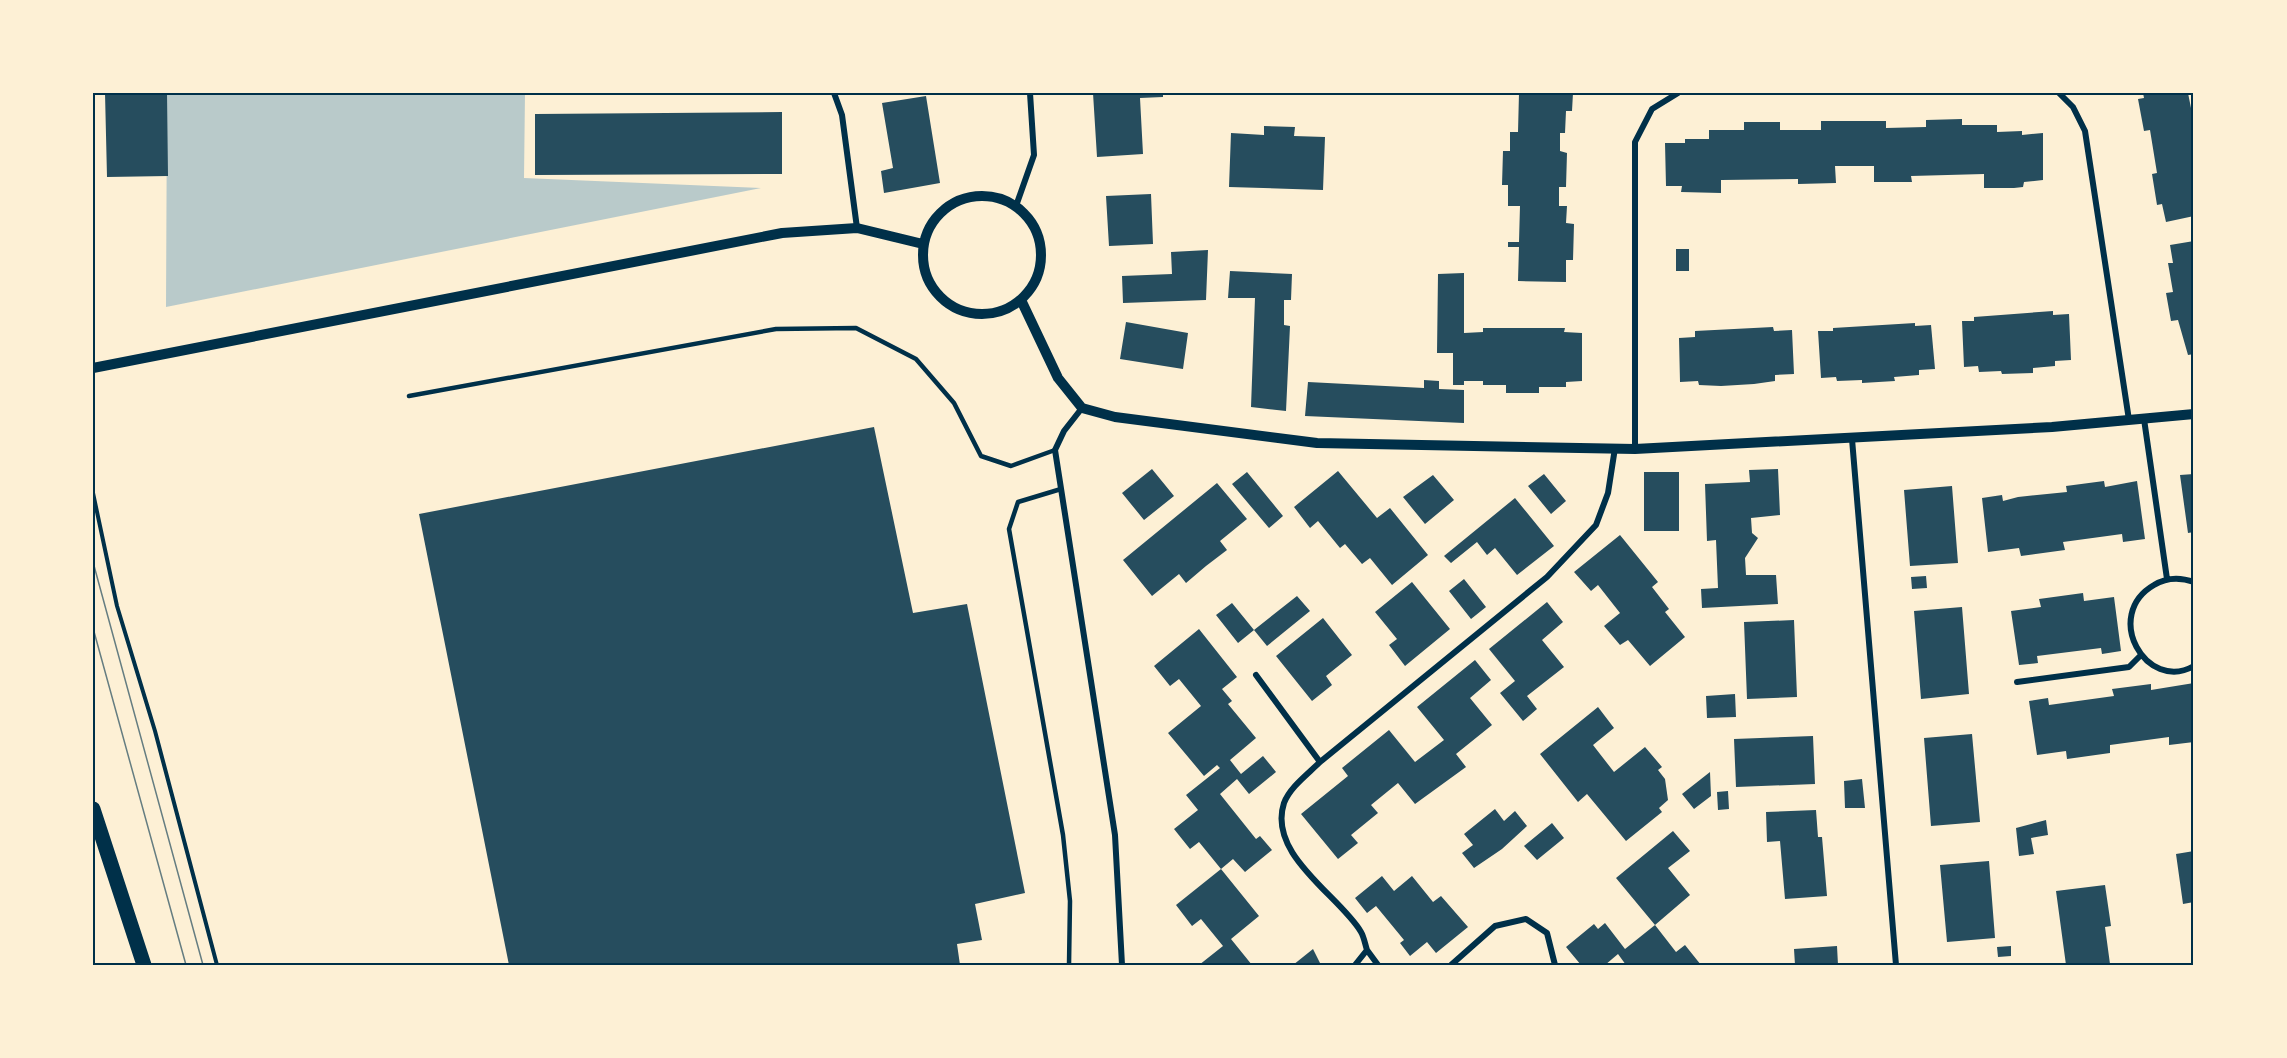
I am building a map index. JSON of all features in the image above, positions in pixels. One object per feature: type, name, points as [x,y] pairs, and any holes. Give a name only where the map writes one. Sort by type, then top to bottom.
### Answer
[{"type":"main road","points":[[94,811],[144,965]]},
{"type":"street","points":[[834,93],[842,115],[857,228]]},
{"type":"street","points":[[1016,206],[1035,155],[1030,93]]},
{"type":"street","points":[[1635,449],[1635,142],[1652,108],[1678,93]]},
{"type":"street","points":[[2059,93],[2073,107],[2085,131],[2129,420]]},
{"type":"street","points":[[978,195],[998,198],[1016,206],[1029,218],[1038,234],[1041,252],[1039,269],[1032,286],[1021,300],[1005,309],[987,314],[970,313],[953,306],[938,295],[928,280],[923,263],[923,244],[930,226],[942,211],[959,200],[978,195]]},
{"type":"street","points":[[93,368],[782,233],[857,228],[923,244]]},
{"type":"street","points":[[1021,300],[1058,378],[1082,408],[1115,417],[1317,443],[1635,449],[1852,439],[2194,414]]},
{"type":"street","points":[[1082,408],[1064,431],[1054,450],[1115,835],[1122,965]]},
{"type":"street","points":[[2144,419],[2168,579]]},
{"type":"street","points":[[1852,439],[1896,965]]},
{"type":"street","points":[[1378,965],[1367,950],[1362,932],[1296,860],[1284,832],[1284,805],[1292,789],[1320,762],[1547,577],[1596,525],[1608,494],[1615,448]]},
{"type":"street","points":[[2194,582],[2184,579],[2168,579],[2144,590],[2134,603],[2129,620],[2132,641],[2140,655],[2155,666],[2168,670],[2188,669],[2194,666]]},
{"type":"street","points":[[2017,682],[2129,667],[2140,655]]},
{"type":"street","points":[[1256,675],[1320,762]]},
{"type":"street","points":[[1452,965],[1495,926],[1526,919],[1547,933],[1555,965]]},
{"type":"street","points":[[1356,965],[1367,950]]},
{"type":"lane","points":[[409,396],[776,329],[856,328],[916,359],[954,403],[981,456],[1011,466],[1054,450]]},
{"type":"lane","points":[[1061,489],[1018,502],[1009,529],[1063,835],[1070,901],[1069,965]]},
{"type":"path","points":[[93,493],[117,606],[155,731],[217,965]]},
{"type":"shaded area","points":[[167,93],[525,93],[524,178],[761,188],[166,307]]},
{"type":"building","points":[[105,93],[167,93],[168,176],[107,177]]},
{"type":"building","points":[[1093,93],[1163,93],[1163,97],[1140,98],[1143,154],[1097,157]]},
{"type":"building","points":[[1519,93],[1573,93],[1572,111],[1566,111],[1565,133],[1560,133],[1560,151],[1567,153],[1566,187],[1559,187],[1559,206],[1567,206],[1566,223],[1574,224],[1573,260],[1566,260],[1566,282],[1518,281],[1519,247],[1508,247],[1508,242],[1519,242],[1520,206],[1508,206],[1508,185],[1502,185],[1503,151],[1510,151],[1510,132],[1518,132]]},
{"type":"building","points":[[2143,93],[2188,93],[2194,123],[2194,216],[2166,222],[2162,204],[2157,205],[2152,174],[2157,173],[2150,130],[2144,131],[2138,99],[2144,98]]},
{"type":"building","points":[[926,96],[940,183],[884,193],[881,171],[893,168],[882,103]]},
{"type":"building","points":[[782,112],[782,174],[535,175],[535,114]]},
{"type":"building","points":[[1962,119],[1962,125],[1997,125],[1997,132],[2022,131],[2022,135],[2043,133],[2043,180],[2024,182],[2023,187],[2014,188],[1984,188],[1984,174],[1911,176],[1912,182],[1874,182],[1874,166],[1835,166],[1836,183],[1798,184],[1798,179],[1721,180],[1721,193],[1681,192],[1682,186],[1666,186],[1665,143],[1685,143],[1685,139],[1709,139],[1709,130],[1744,130],[1744,122],[1780,122],[1780,130],[1821,130],[1821,121],[1886,121],[1886,128],[1926,127],[1926,120]]},
{"type":"building","points":[[1264,126],[1295,127],[1294,136],[1325,137],[1323,190],[1229,187],[1231,133],[1264,135]]},
{"type":"building","points":[[1151,194],[1153,244],[1109,246],[1106,196]]},
{"type":"building","points":[[2194,241],[2194,354],[2188,355],[2178,320],[2171,321],[2166,293],[2173,292],[2168,263],[2173,263],[2170,245]]},
{"type":"building","points":[[1676,249],[1689,249],[1689,271],[1676,271]]},
{"type":"building","points":[[1208,250],[1206,300],[1123,303],[1122,276],[1172,274],[1171,252]]},
{"type":"building","points":[[1230,271],[1292,274],[1291,300],[1284,300],[1284,325],[1290,326],[1286,411],[1251,407],[1255,298],[1228,298]]},
{"type":"building","points":[[1464,273],[1464,333],[1483,332],[1483,328],[1565,328],[1564,332],[1582,333],[1582,381],[1566,382],[1566,387],[1539,387],[1539,393],[1506,393],[1506,385],[1483,385],[1483,381],[1464,381],[1464,385],[1453,385],[1453,353],[1437,353],[1438,274]]},
{"type":"building","points":[[2053,311],[2053,315],[2069,314],[2071,360],[2055,361],[2055,366],[2033,368],[2033,373],[1979,372],[1978,366],[1964,367],[1962,321],[1974,321],[1974,317]]},
{"type":"building","points":[[1126,322],[1188,333],[1183,369],[1120,359]]},
{"type":"building","points":[[1915,323],[1915,326],[1931,325],[1935,369],[1919,370],[1919,375],[1894,377],[1895,381],[1862,383],[1862,380],[1837,381],[1836,377],[1821,378],[1818,331]]},
{"type":"building","points":[[1773,327],[1774,331],[1792,330],[1794,374],[1775,375],[1775,381],[1754,384],[1721,386],[1699,385],[1698,381],[1680,382],[1679,338],[1695,337],[1695,331]]},
{"type":"building","points":[[1424,380],[1439,381],[1439,389],[1464,390],[1464,423],[1305,416],[1308,382],[1424,388]]},
{"type":"building","points":[[874,427],[913,613],[967,604],[1025,893],[975,904],[982,940],[957,944],[960,965],[509,965],[419,514]]},
{"type":"building","points":[[1152,469],[1174,496],[1144,520],[1122,493]]},
{"type":"building","points":[[1778,469],[1780,515],[1751,518],[1752,533],[1758,538],[1745,558],[1746,575],[1776,575],[1778,604],[1702,608],[1701,589],[1718,588],[1716,540],[1707,541],[1705,484],[1750,482],[1749,470]]},
{"type":"building","points":[[1338,471],[1377,518],[1390,508],[1428,555],[1392,585],[1370,558],[1362,564],[1345,544],[1340,548],[1318,521],[1310,528],[1294,507]]},
{"type":"building","points":[[1247,472],[1283,516],[1269,528],[1232,484]]},
{"type":"building","points":[[1644,472],[1679,472],[1679,531],[1644,531]]},
{"type":"building","points":[[1544,474],[1566,501],[1551,514],[1528,486]]},
{"type":"building","points":[[2194,474],[2194,532],[2188,533],[2180,475]]},
{"type":"building","points":[[1433,475],[1454,500],[1425,524],[1403,497]]},
{"type":"building","points":[[2104,481],[2105,487],[2137,481],[2145,539],[2123,542],[2122,534],[2063,542],[2065,550],[2021,556],[2019,548],[1988,552],[1982,498],[2002,495],[2003,501],[2018,497],[2067,492],[2066,486]]},
{"type":"building","points":[[1217,483],[1247,519],[1220,541],[1227,550],[1186,583],[1179,574],[1152,596],[1123,560]]},
{"type":"building","points":[[1952,486],[1958,563],[1910,566],[1904,490]]},
{"type":"building","points":[[1515,498],[1554,546],[1517,575],[1495,548],[1487,555],[1477,542],[1451,563],[1444,556]]},
{"type":"building","points":[[1620,535],[1658,582],[1652,587],[1669,609],[1665,612],[1685,637],[1650,666],[1628,640],[1620,645],[1604,626],[1620,613],[1598,585],[1591,591],[1574,572]]},
{"type":"building","points":[[1926,576],[1927,588],[1912,589],[1911,577]]},
{"type":"building","points":[[1464,579],[1486,607],[1471,619],[1449,591]]},
{"type":"building","points":[[1412,582],[1450,629],[1405,666],[1389,645],[1397,639],[1375,612]]},
{"type":"building","points":[[2083,593],[2084,601],[2114,597],[2121,651],[2102,654],[2101,648],[2037,656],[2038,663],[2019,665],[2011,611],[2041,607],[2039,599]]},
{"type":"building","points":[[1297,596],[1310,611],[1267,646],[1254,630]]},
{"type":"building","points":[[1547,602],[1563,622],[1542,640],[1564,667],[1527,696],[1537,709],[1523,721],[1500,693],[1515,681],[1489,649]]},
{"type":"building","points":[[1232,603],[1254,630],[1238,643],[1216,615]]},
{"type":"building","points":[[1962,607],[1969,694],[1921,699],[1914,611]]},
{"type":"building","points":[[1323,618],[1352,655],[1326,676],[1332,685],[1312,701],[1276,656]]},
{"type":"building","points":[[1794,620],[1797,697],[1747,699],[1744,622]]},
{"type":"building","points":[[1199,629],[1237,677],[1222,689],[1232,701],[1228,704],[1256,738],[1230,760],[1241,774],[1263,756],[1276,772],[1249,794],[1237,779],[1220,794],[1256,839],[1260,836],[1272,850],[1245,872],[1233,859],[1221,869],[1199,842],[1190,849],[1174,829],[1198,810],[1186,795],[1220,768],[1217,765],[1204,776],[1168,733],[1201,706],[1179,679],[1170,686],[1154,666]]},
{"type":"building","points":[[1475,660],[1491,680],[1470,698],[1492,725],[1456,754],[1466,767],[1415,804],[1398,783],[1371,805],[1378,813],[1351,835],[1358,843],[1338,859],[1301,814],[1348,776],[1342,768],[1389,730],[1415,762],[1444,740],[1417,707]]},
{"type":"building","points":[[2194,683],[2194,742],[2169,745],[2169,737],[2110,745],[2110,753],[2067,759],[2066,751],[2037,755],[2029,701],[2048,698],[2049,705],[2114,696],[2112,689],[2151,684],[2151,690]]},
{"type":"building","points":[[1735,694],[1736,717],[1707,718],[1706,696]]},
{"type":"building","points":[[1598,707],[1614,728],[1593,745],[1614,772],[1645,747],[1662,767],[1658,770],[1665,779],[1668,800],[1659,808],[1662,812],[1626,841],[1587,794],[1578,802],[1540,754]]},
{"type":"building","points":[[1972,734],[1980,822],[1931,826],[1924,738]]},
{"type":"building","points":[[1813,736],[1815,784],[1736,787],[1734,739]]},
{"type":"building","points":[[1710,772],[1711,796],[1694,809],[1682,794]]},
{"type":"building","points":[[1862,779],[1865,808],[1845,808],[1844,781]]},
{"type":"building","points":[[1728,791],[1729,809],[1718,810],[1717,792]]},
{"type":"building","points":[[1495,809],[1504,821],[1515,811],[1527,826],[1502,849],[1474,868],[1462,853],[1473,845],[1464,834]]},
{"type":"building","points":[[1816,810],[1818,837],[1822,837],[1827,896],[1785,899],[1780,841],[1767,842],[1766,812]]},
{"type":"building","points":[[2046,820],[2048,835],[2031,838],[2034,854],[2019,856],[2016,828]]},
{"type":"building","points":[[1552,823],[1564,838],[1537,860],[1524,846]]},
{"type":"building","points":[[1673,831],[1690,851],[1668,868],[1690,895],[1655,925],[1616,878]]},
{"type":"building","points":[[2194,851],[2194,902],[2183,904],[2176,854]]},
{"type":"building","points":[[1989,861],[1995,938],[1947,942],[1940,865]]},
{"type":"building","points":[[1221,869],[1259,916],[1231,939],[1252,965],[1199,965],[1223,946],[1201,919],[1192,926],[1176,905]]},
{"type":"building","points":[[1382,876],[1394,891],[1412,876],[1433,902],[1441,896],[1468,927],[1436,953],[1427,942],[1410,956],[1400,943],[1404,940],[1376,906],[1367,913],[1355,898]]},
{"type":"building","points":[[2105,885],[2111,926],[2105,927],[2110,964],[2066,965],[2056,891]]},
{"type":"building","points":[[1605,923],[1625,949],[1655,925],[1676,952],[1685,945],[1701,965],[1626,965],[1618,954],[1605,965],[1581,965],[1566,947],[1594,924],[1598,929]]},
{"type":"building","points":[[1837,946],[1838,965],[1795,965],[1794,949]]},
{"type":"building","points":[[2011,946],[2011,956],[1998,957],[1997,947]]},
{"type":"building","points":[[1313,949],[1321,965],[1293,965]]},
{"type":"tram line","points":[[93,562],[203,965]]},
{"type":"tram line","points":[[93,628],[186,965]]}]
